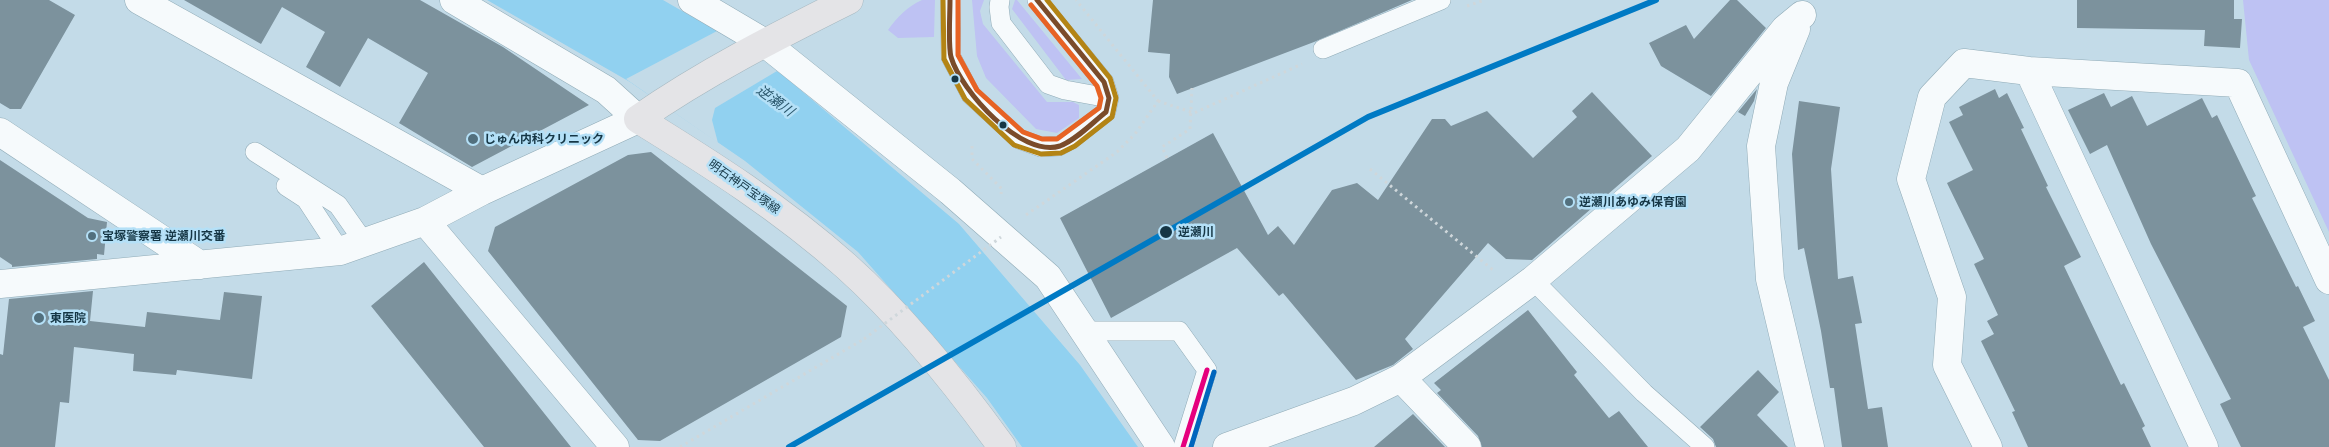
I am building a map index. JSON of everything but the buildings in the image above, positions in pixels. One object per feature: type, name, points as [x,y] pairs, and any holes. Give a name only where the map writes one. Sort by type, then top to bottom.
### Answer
[{"type":"main road","points":[[638,119],[660,103],[757,48],[849,0]]},
{"type":"main road","name":"明石神戸宝塚線","points":[[638,119],[757,194],[847,266],[878,297],[940,368],[1002,447]]},
{"type":"street","points":[[139,0],[482,191]]},
{"type":"street","points":[[0,284],[200,265],[352,247],[425,221],[482,191],[638,119],[606,90],[454,0]]},
{"type":"street","points":[[692,0],[950,191],[1048,277],[1161,447]]},
{"type":"street","points":[[1227,447],[1282,438],[1401,378],[1525,285],[1688,150],[1784,29],[1805,8]]},
{"type":"street","points":[[1805,8],[1774,83],[1761,146],[1770,279],[1810,447]]},
{"type":"street","points":[[1988,447],[1947,365],[1952,297],[1911,179],[1932,97],[1964,63],[2028,71],[2238,83],[2329,280]]},
{"type":"street","points":[[2028,71],[2204,447]]},
{"type":"street","points":[[0,132],[200,265]]},
{"type":"street","points":[[425,221],[615,447]]},
{"type":"street","points":[[1401,378],[1467,447]]},
{"type":"lane","points":[[950,0],[951,57],[971,95],[1019,139],[1041,147],[1059,146],[1106,112],[1110,98],[1104,82],[1037,0]]},
{"type":"lane","points":[[1000,0],[999,7],[1002,23],[1048,84],[1065,90],[1110,98]]},
{"type":"lane","points":[[1323,49],[1441,0]]},
{"type":"lane","points":[[252,158],[338,205],[352,247],[306,199],[252,158]]},
{"type":"lane","points":[[1525,285],[1705,447]]},
{"type":"lane","points":[[1083,331],[1179,331],[1207,370],[1183,447]]},
{"type":"path","points":[[1082,0],[1082,7]]},
{"type":"path","points":[[1158,101],[1194,113],[1309,61]]},
{"type":"path","points":[[1167,158],[1162,148],[1190,129],[1192,88]]},
{"type":"path","points":[[972,146],[972,159],[1002,189]]},
{"type":"path","points":[[1370,169],[1525,285]]},
{"type":"path","points":[[680,447],[864,339],[1001,237]]},
{"type":"shaded area","points":[[922,0],[935,0],[934,37],[898,38],[888,30],[903,12]]},
{"type":"shaded area","points":[[972,0],[984,0],[980,11],[983,24],[1047,102],[1073,102],[1079,105],[1079,118],[1057,133],[1036,129],[986,78],[977,56]]},
{"type":"shaded area","points":[[1015,0],[1017,0],[1082,79],[1066,80],[1012,9]]},
{"type":"shaded area","points":[[2243,0],[2329,0],[2329,232],[2249,60]]},
{"type":"water","points":[[487,0],[663,0],[717,31],[784,76],[959,224],[1080,365],[1138,447],[1022,447],[987,398],[858,252],[745,161],[630,82]]},
{"type":"pier","points":[[717,31],[777,71],[715,108],[712,120],[718,143],[626,79]]},
{"type":"transit line","points":[[943,0],[944,59],[965,99],[1014,145],[1041,154],[1061,153],[1075,146],[1112,117],[1116,98],[1110,78],[1047,0]]},
{"type":"transit line","points":[[950,0],[950,52],[957,71],[967,87],[995,119],[1011,132],[1028,142],[1045,147],[1060,146],[1078,136],[1106,112],[1109,98],[1104,82],[1037,0]]},
{"type":"transit line","points":[[958,0],[958,55],[977,90],[1023,132],[1042,139],[1057,139],[1099,108],[1101,98],[1097,86],[1031,5]]},
{"type":"transit line","points":[[789,447],[1368,117],[1656,0]]},
{"type":"transit line","points":[[1183,447],[1207,370]]},
{"type":"transit line","points":[[1191,447],[1214,372]]},
{"type":"place","name":"じゅん内科クリニック","points":[[473,139]]},
{"type":"place","name":"逆瀬川あゆみ保育園","points":[[1569,202]]},
{"type":"place","name":"逆瀬川","points":[[1166,232]]},
{"type":"place","name":"宝塚警察署 逆瀬川交番","points":[[92,236]]},
{"type":"place","name":"東医院","points":[[39,318]]}]
